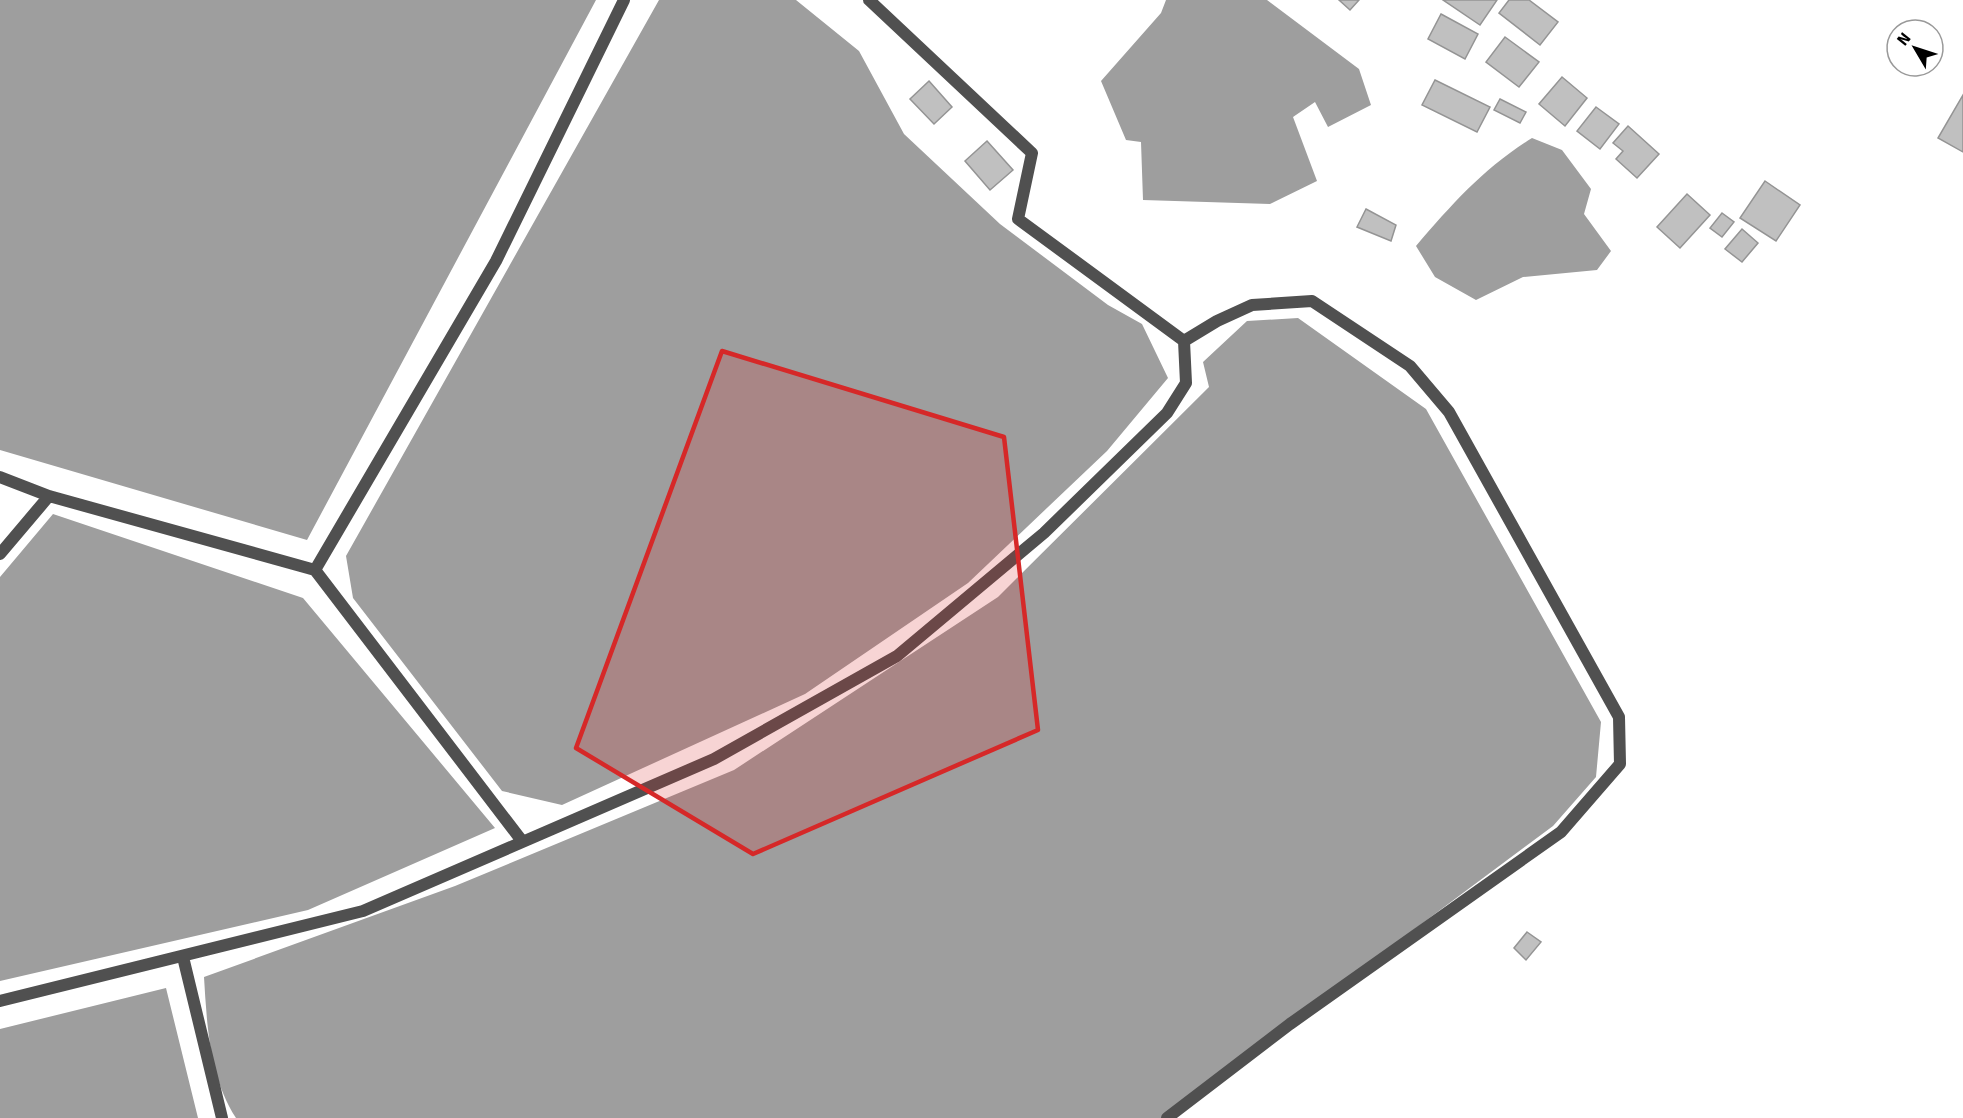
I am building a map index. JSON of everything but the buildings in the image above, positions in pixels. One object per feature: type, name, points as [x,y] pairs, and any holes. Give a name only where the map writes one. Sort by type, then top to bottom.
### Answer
[{"type":"lane","points":[[315,570],[496,261],[624,0]]},
{"type":"lane","points":[[869,0],[1032,153],[1018,219],[1184,341]]},
{"type":"lane","points":[[1167,1118],[1290,1024],[1561,832],[1620,764],[1619,717],[1449,412],[1410,366],[1312,302],[1252,305],[1217,321],[1184,341]]},
{"type":"lane","points":[[0,1001],[363,911],[714,759],[897,656],[1044,533],[1167,413],[1186,383],[1184,341]]},
{"type":"lane","points":[[0,477],[50,496],[315,570],[522,841]]},
{"type":"lane","points":[[0,554],[50,496]]},
{"type":"lane","points":[[183,957],[222,1118]]},
{"type":"highlighted area","points":[[722,351],[1004,437],[1038,730],[753,854],[576,748]]},
{"type":"shaded area","points":[[0,0],[596,0],[307,540],[0,450]]},
{"type":"shaded area","points":[[659,0],[796,0],[859,51],[904,134],[1000,224],[1108,305],[1142,324],[1168,378],[1107,451],[968,583],[805,694],[562,805],[502,791],[353,598],[346,556]]},
{"type":"shaded area","points":[[1166,0],[1267,0],[1359,69],[1371,105],[1328,127],[1315,102],[1293,117],[1317,181],[1270,204],[1143,200],[1141,142],[1126,140],[1101,81],[1161,13]]},
{"type":"shaded area","points":[[1532,138],[1562,150],[1591,189],[1584,214],[1611,251],[1597,270],[1523,277],[1476,300],[1435,277],[1416,246],[1470,187],[1499,161]]},
{"type":"shaded area","points":[[1298,318],[1426,409],[1601,722],[1596,777],[1553,826],[1161,1118],[236,1118],[227,1102],[215,1068],[208,1032],[204,977],[455,886],[734,770],[998,597],[1209,387],[1203,362],[1247,321]]},
{"type":"shaded area","points":[[53,514],[303,598],[495,828],[308,910],[0,981],[0,577]]},
{"type":"shaded area","points":[[166,988],[198,1118],[0,1118],[0,1029]]}]
